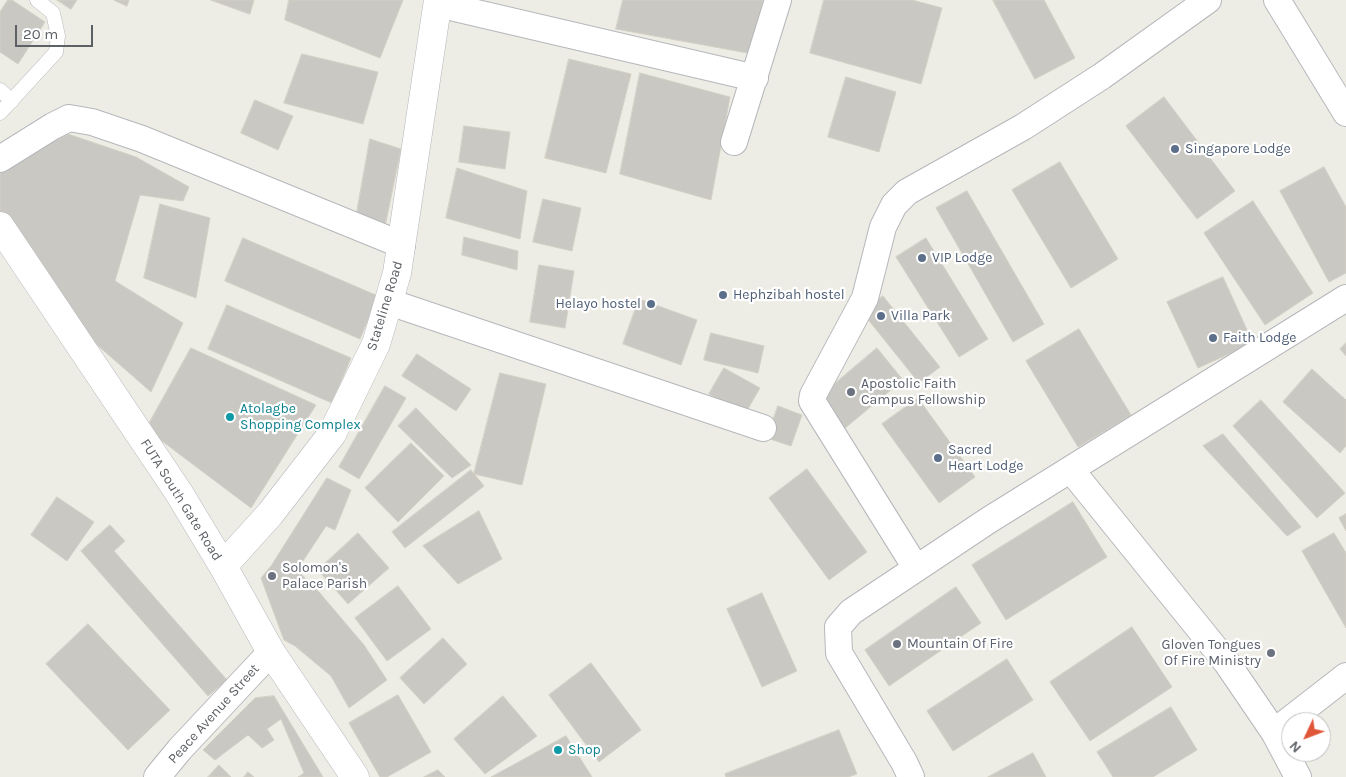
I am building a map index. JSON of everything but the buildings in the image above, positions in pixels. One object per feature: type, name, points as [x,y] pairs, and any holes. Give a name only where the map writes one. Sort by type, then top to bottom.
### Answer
[{"type":"main road","name":"Stateline Road","points":[[223,566],[270,514],[332,434],[376,344],[397,273],[438,2]]},
{"type":"main road","name":"FUTA South Gate Road","points":[[0,226],[179,493],[223,566],[271,652],[355,777]]},
{"type":"street","points":[[734,142],[778,0]]},
{"type":"street","points":[[916,568],[812,400],[865,298],[883,227],[894,205],[907,192],[1023,127],[1102,76],[1208,0]]},
{"type":"street","points":[[1277,0],[1346,113]]},
{"type":"street","points":[[438,2],[754,78]]},
{"type":"street","points":[[0,160],[69,118],[92,122],[142,139],[402,245]]},
{"type":"street","points":[[911,777],[839,653],[838,627],[851,612],[989,520],[1346,298]]},
{"type":"street","points":[[389,302],[763,428]]},
{"type":"street","points":[[1072,470],[1227,663],[1274,732],[1298,777]]},
{"type":"street","name":"Peace Avenue Street","points":[[157,777],[180,749],[271,652]]},
{"type":"street","points":[[1274,732],[1346,676]]},
{"type":"lane","points":[[0,113],[56,52],[58,36],[53,12],[37,0]]},
{"type":"lane","points":[[0,90],[12,101]]},
{"type":"place","name":"Singapore Lodge","points":[[1175,149]]},
{"type":"place","name":"VIP Lodge","points":[[922,258]]},
{"type":"place","name":"Hephzibah hostel","points":[[723,295]]},
{"type":"place","name":"Helayo hostel","points":[[651,304]]},
{"type":"place","name":"Villa Park","points":[[881,316]]},
{"type":"place","name":"Faith Lodge","points":[[1213,338]]},
{"type":"place","name":"Apostolic Faith Campus Fellowship","points":[[851,392]]},
{"type":"place","name":"Atolagbe Shopping Complex","points":[[230,417]]},
{"type":"place","name":"Sacred Heart Lodge","points":[[938,458]]},
{"type":"place","name":"Solomon's Palace Parish","points":[[272,576]]},
{"type":"place","name":"Mountain Of Fire","points":[[897,644]]},
{"type":"place","name":"Gloven Tongues Of Fire Ministry","points":[[1271,653]]},
{"type":"place","name":"Shop","points":[[558,750]]}]
